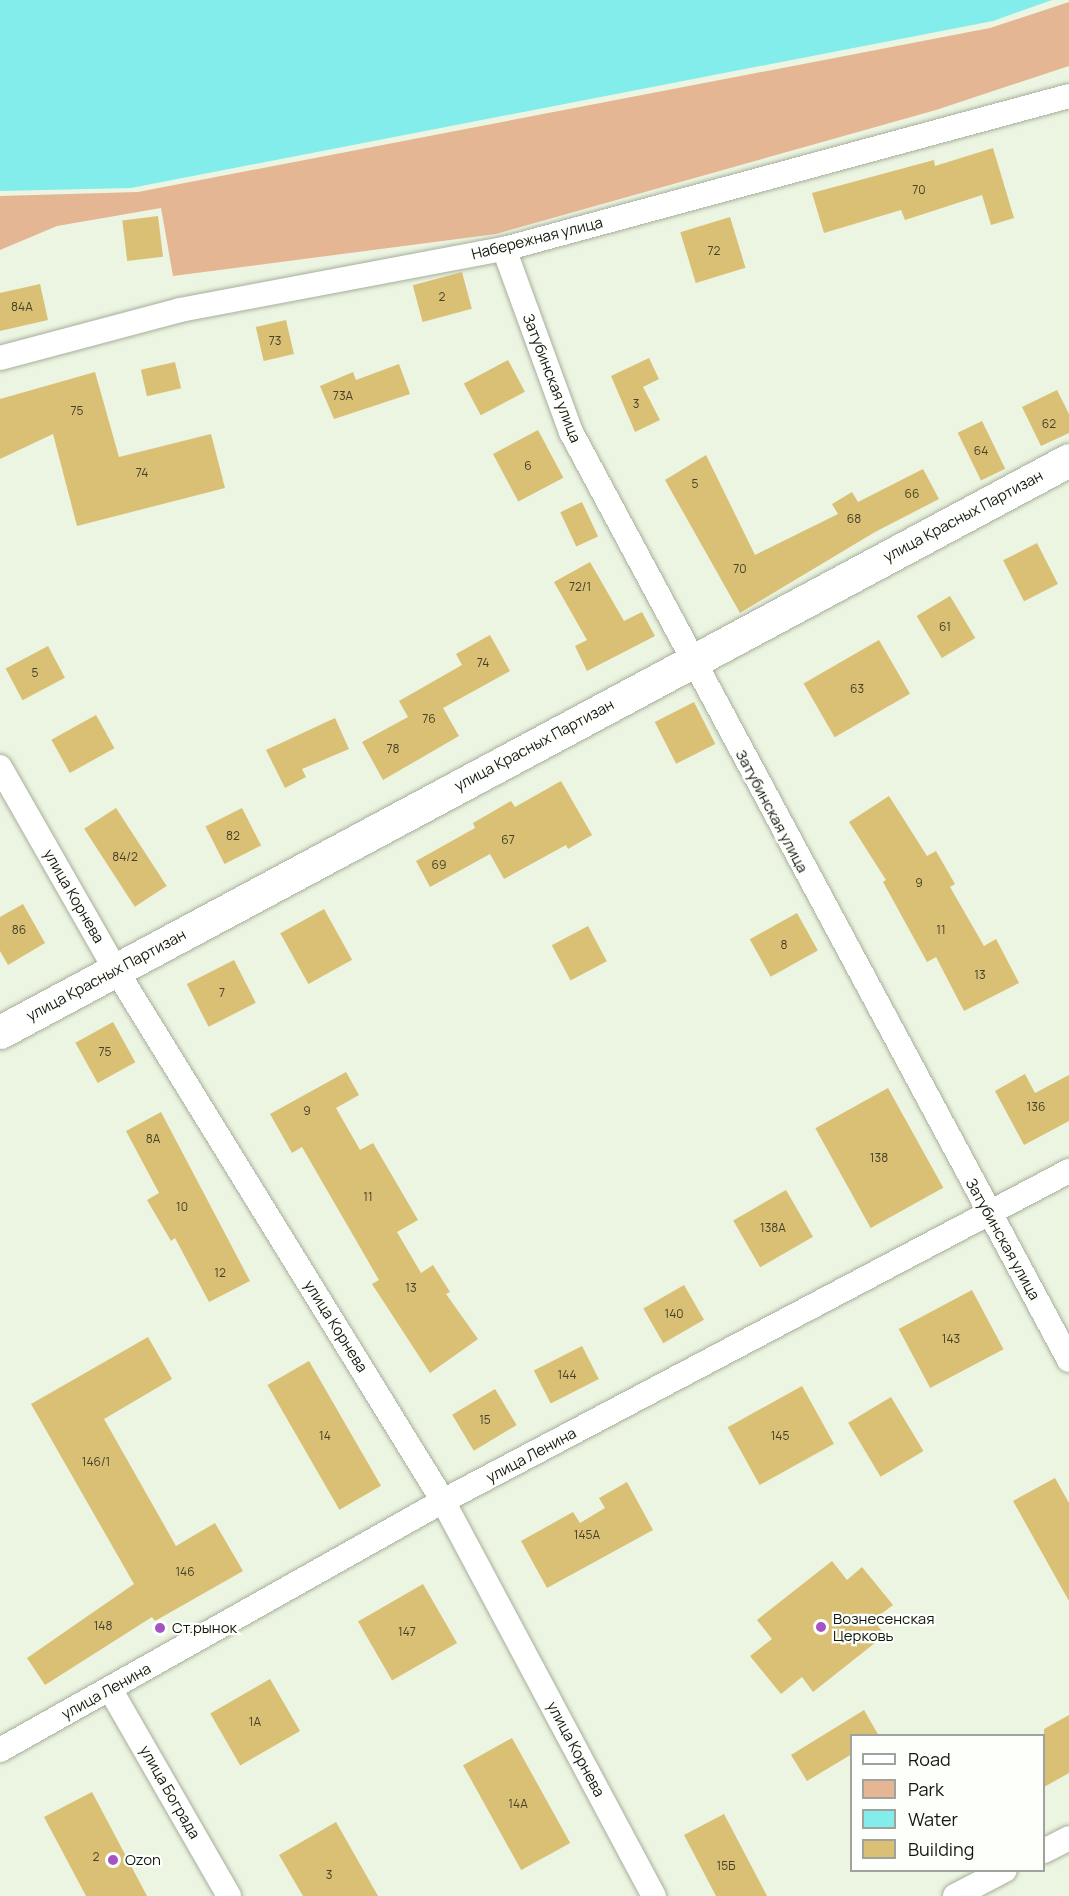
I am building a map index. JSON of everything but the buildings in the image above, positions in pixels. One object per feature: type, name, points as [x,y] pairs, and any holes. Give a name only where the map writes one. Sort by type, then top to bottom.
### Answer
[{"type":"main road","name":"улица Красных Партизан","points":[[0,1032],[1069,460]]},
{"type":"street","name":"Набережная улица","points":[[0,358],[180,310],[504,249],[1069,96]]},
{"type":"street","name":"Затубинская улица","points":[[504,249],[570,432],[691,661],[1069,1360]]},
{"type":"street","name":"улица Корнева","points":[[0,766],[116,970],[443,1501],[654,1896]]},
{"type":"street","name":"улица Ленина","points":[[0,1750],[443,1501],[990,1215],[1069,1171]]},
{"type":"street","name":"улица Бограда","points":[[110,1689],[229,1896]]},
{"type":"street","points":[[1045,1850],[1069,1838]]},
{"type":"street","points":[[955,1896],[1001,1872]]},
{"type":"green space","points":[[1069,2],[1069,66],[936,110],[496,234],[173,276],[161,208],[57,226],[0,250],[0,196],[138,192],[990,28]]},
{"type":"water","points":[[0,0],[1052,0],[993,21],[131,188],[0,191]]},
{"type":"place","name":"Вознесенская Церковь","points":[[821,1627]]},
{"type":"place","name":"Ст.рынок","points":[[160,1628]]},
{"type":"place","name":"Ozon","points":[[113,1860]]}]
